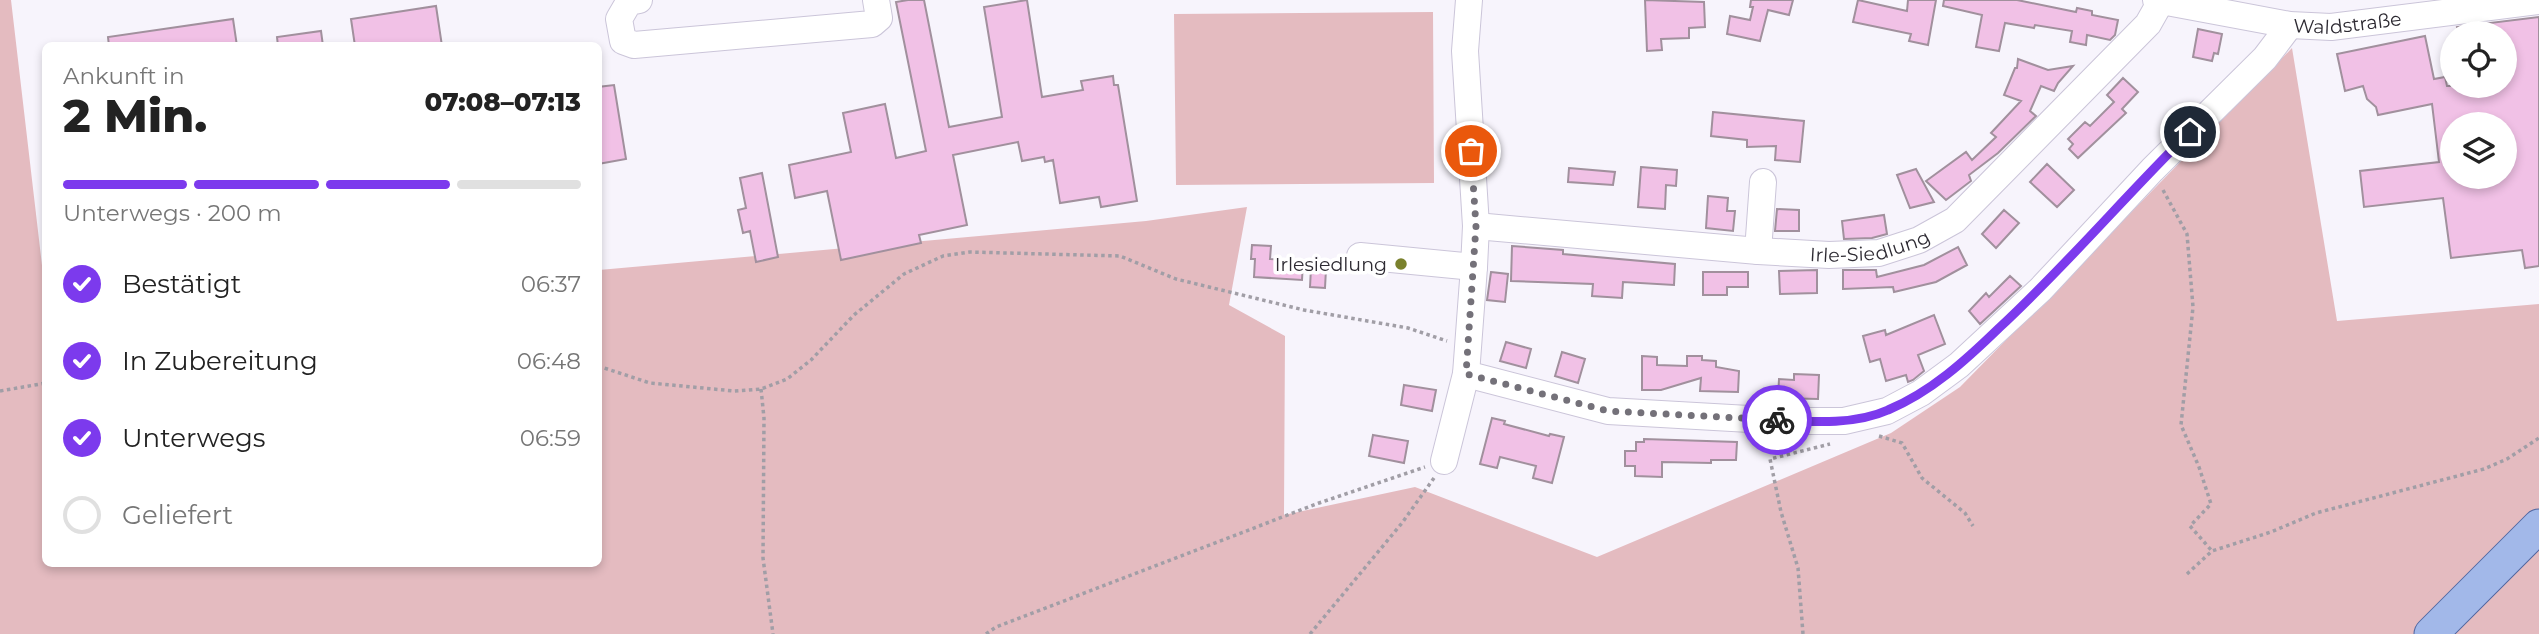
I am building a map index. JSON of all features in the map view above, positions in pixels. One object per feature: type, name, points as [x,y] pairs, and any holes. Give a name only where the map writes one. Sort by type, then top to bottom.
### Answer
[{"type":"main road","points":[[2431,634],[2539,526]]},
{"type":"street","points":[[639,0],[629,2],[619,19],[623,41],[635,45],[872,24],[879,18],[876,0]]},
{"type":"street","points":[[1444,461],[1467,361],[1474,267],[1476,226],[1465,51],[1469,0]]},
{"type":"street","name":"Irle-Siedlung","points":[[1476,226],[1829,255],[1879,253],[1919,240],[1955,220],[2148,24],[2159,0]]},
{"type":"street","name":"Waldstraße","points":[[2159,0],[2290,25],[2331,27],[2539,1]]},
{"type":"street","points":[[1467,361],[1608,411],[1785,421],[1844,421],[1886,411],[1921,393],[1959,365],[2041,289],[2152,170],[2265,58],[2290,25]]},
{"type":"street","points":[[1758,251],[1763,182]]},
{"type":"street","points":[[1360,256],[1474,267]]},
{"type":"path","points":[[2152,170],[2188,234],[2193,307],[2181,425],[2211,504],[2190,526],[2212,551]]},
{"type":"path","points":[[602,367],[650,383],[734,391],[761,389],[787,379],[811,360],[854,315],[904,274],[943,256],[970,252],[1120,256],[1176,279],[1304,310],[1408,328],[1467,361]]},
{"type":"path","points":[[0,391],[42,384]]},
{"type":"path","points":[[761,389],[764,418],[763,558],[773,634]]},
{"type":"path","points":[[1870,433],[1902,443],[1922,478],[1965,513],[1973,526]]},
{"type":"path","points":[[2187,574],[2212,551],[2272,532],[2316,513],[2484,469],[2507,459],[2539,438]]},
{"type":"path","points":[[1770,460],[1781,512],[1798,568],[1802,634]]},
{"type":"path","points":[[986,634],[996,627],[1280,518],[1444,461]]},
{"type":"path","points":[[1310,634],[1402,523],[1444,461]]},
{"type":"shaded area","points":[[0,0],[11,0],[42,265],[42,567],[602,567],[602,270],[1146,221],[1247,207],[1229,305],[1285,336],[1284,515],[1415,487],[1597,557],[1891,433],[1960,387],[2292,48],[2337,321],[2539,304],[2539,634],[0,634]]},
{"type":"shaded area","points":[[1433,12],[1434,183],[1176,185],[1174,14]]},
{"type":"building","points":[[924,0],[949,127],[1002,117],[984,7],[1027,0],[1042,97],[1083,90],[1081,81],[1113,76],[1114,85],[1118,85],[1137,201],[1101,207],[1099,197],[1060,203],[1053,160],[1045,162],[1044,157],[1022,161],[1018,142],[953,155],[967,225],[919,235],[921,243],[841,260],[827,191],[795,198],[789,165],[851,152],[843,113],[885,104],[896,158],[926,151],[896,2]]},
{"type":"building","points":[[1645,0],[1704,2],[1705,27],[1689,28],[1689,38],[1661,39],[1662,50],[1647,51]]},
{"type":"building","points":[[1751,0],[1793,0],[1789,15],[1768,10],[1760,41],[1727,34],[1730,16],[1750,20],[1753,7],[1750,7]]},
{"type":"building","points":[[1858,0],[1907,11],[1908,0],[1936,0],[1928,45],[1909,41],[1911,34],[1853,22]]},
{"type":"building","points":[[1944,0],[2017,0],[2076,12],[2077,8],[2092,11],[2092,15],[2118,20],[2115,35],[2110,40],[2087,35],[2086,45],[2070,42],[2072,31],[2005,23],[1999,51],[1976,47],[1982,15],[1943,6]]},
{"type":"building","points":[[436,6],[441,42],[354,42],[351,19]]},
{"type":"building","points":[[2539,17],[2539,266],[2525,268],[2522,250],[2451,258],[2443,198],[2364,207],[2360,171],[2439,162],[2432,104],[2378,115],[2376,107],[2367,99],[2363,86],[2345,91],[2337,54],[2425,36],[2434,79],[2440,78],[2440,98],[2517,98],[2517,21],[2506,21]]},
{"type":"building","points":[[233,19],[236,42],[109,42],[108,37]]},
{"type":"building","points":[[2198,29],[2222,34],[2218,54],[2214,53],[2212,61],[2193,57]]},
{"type":"building","points":[[321,31],[322,42],[278,42],[277,37]]},
{"type":"building","points":[[2018,59],[2048,70],[2073,66],[2054,91],[2041,86],[2030,111],[2036,116],[1998,153],[1969,175],[1971,181],[1946,200],[1926,181],[1966,152],[1972,160],[1996,137],[1991,133],[2021,101],[2004,95],[2017,68]]},
{"type":"building","points":[[2123,78],[2138,92],[2122,109],[2126,113],[2078,158],[2069,149],[2073,144],[2068,139],[2085,122],[2090,126],[2114,102],[2107,95]]},
{"type":"building","points":[[614,85],[626,159],[602,163],[602,86]]},
{"type":"building","points":[[1713,112],[1804,121],[1800,162],[1775,160],[1776,146],[1747,147],[1747,140],[1711,136]]},
{"type":"building","points":[[2047,164],[2074,190],[2057,207],[2030,182]]},
{"type":"building","points":[[1641,167],[1677,170],[1676,186],[1666,185],[1665,209],[1638,207]]},
{"type":"building","points":[[1569,168],[1615,172],[1613,185],[1568,182]]},
{"type":"building","points":[[1916,169],[1934,202],[1910,208],[1897,175]]},
{"type":"building","points":[[762,173],[778,257],[756,262],[750,231],[743,233],[738,210],[746,208],[740,178]]},
{"type":"building","points":[[1708,196],[1728,198],[1727,211],[1735,211],[1733,231],[1706,228]]},
{"type":"building","points":[[1777,209],[1799,210],[1799,231],[1775,231]]},
{"type":"building","points":[[2004,210],[2019,223],[1996,248],[1982,234]]},
{"type":"building","points":[[1884,215],[1887,234],[1872,238],[1844,239],[1842,221]]},
{"type":"building","points":[[1252,245],[1271,246],[1270,259],[1303,261],[1302,280],[1254,277],[1255,259],[1251,259]]},
{"type":"building","points":[[1512,246],[1563,250],[1563,254],[1675,264],[1674,285],[1623,282],[1622,298],[1592,296],[1593,284],[1511,281]]},
{"type":"building","points":[[1958,247],[1967,265],[1936,282],[1894,292],[1893,287],[1843,289],[1843,270],[1876,270],[1877,277],[1924,265]]},
{"type":"building","points":[[1311,268],[1326,269],[1325,288],[1310,287]]},
{"type":"building","points":[[1817,270],[1817,293],[1780,294],[1779,271]]},
{"type":"building","points":[[1491,272],[1508,274],[1505,302],[1487,300]]},
{"type":"building","points":[[1703,272],[1748,272],[1748,287],[1727,287],[1727,295],[1703,295]]},
{"type":"building","points":[[2010,276],[2021,286],[1980,324],[1969,311],[1986,293],[1989,297]]},
{"type":"building","points":[[1934,315],[1945,344],[1918,355],[1924,371],[1913,380],[1908,382],[1906,375],[1886,381],[1880,359],[1870,362],[1863,336],[1885,330],[1886,335]]},
{"type":"building","points":[[1506,342],[1531,349],[1526,368],[1500,361]]},
{"type":"building","points":[[1562,352],[1585,359],[1578,383],[1555,376]]},
{"type":"building","points":[[1642,356],[1657,357],[1657,365],[1687,366],[1687,356],[1702,356],[1702,360],[1716,361],[1716,367],[1739,371],[1738,392],[1700,391],[1701,378],[1661,390],[1642,390]]},
{"type":"building","points":[[1794,374],[1819,375],[1818,399],[1778,398],[1779,379],[1794,380]]},
{"type":"building","points":[[1404,385],[1436,390],[1432,411],[1401,405]]},
{"type":"building","points":[[1492,418],[1505,421],[1504,424],[1549,436],[1564,437],[1552,483],[1533,478],[1536,466],[1500,457],[1497,468],[1480,464]]},
{"type":"building","points":[[1373,435],[1408,441],[1404,463],[1369,456]]},
{"type":"building","points":[[1644,439],[1737,442],[1736,460],[1711,460],[1711,463],[1662,462],[1662,477],[1635,476],[1635,466],[1625,466],[1625,451],[1636,451],[1636,442],[1644,442]]},
{"type":"way so far","points":[[1471,151],[1476,226],[1466,374],[1608,411],[1777,420]]},
{"type":"place","name":"Irlesiedlung","points":[[1401,264]]},
{"type":"route","points":[[1777,420],[1844,421],[1886,411],[1921,393],[1959,365],[2041,289],[2190,132]]}]
